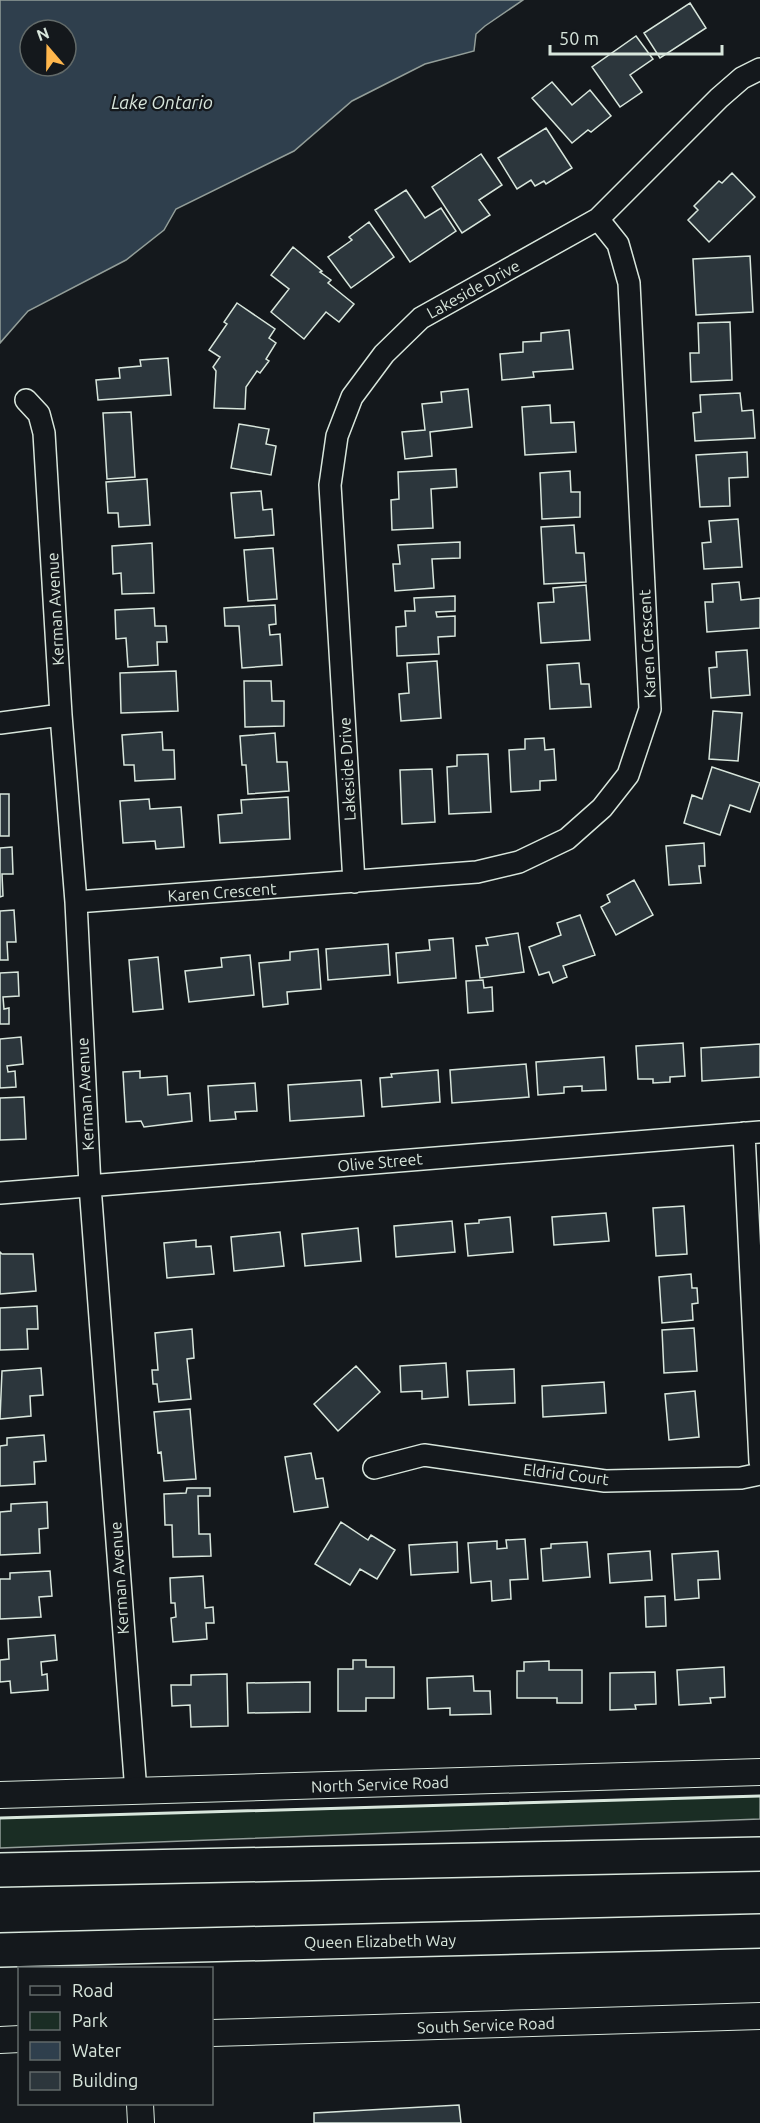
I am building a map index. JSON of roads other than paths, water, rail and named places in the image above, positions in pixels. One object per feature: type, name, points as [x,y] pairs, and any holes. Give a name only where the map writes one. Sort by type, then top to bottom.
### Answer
[{"type":"highway","points":[[0,1870],[760,1854]]},
{"type":"highway","name":"Queen Elizabeth Way","points":[[0,1950],[760,1931]]},
{"type":"street","name":"Lakeside Drive","points":[[354,882],[330,485],[337,436],[352,397],[384,354],[421,318],[598,219],[719,98],[742,78],[760,69]]},
{"type":"street","name":"Karen Crescent","points":[[76,902],[477,872],[519,862],[567,839],[602,808],[628,775],[651,709],[630,283],[618,244],[598,219]]},
{"type":"street","name":"Kerman Avenue","points":[[26,400],[39,414],[44,433],[61,715],[76,902],[90,1186],[136,1792]]},
{"type":"street","points":[[0,723],[61,715]]},
{"type":"street","points":[[752,1132],[760,1462]]},
{"type":"street","name":"Olive Street","points":[[0,1192],[752,1132]]},
{"type":"street","name":"Eldrid Court","points":[[374,1468],[424,1455],[605,1481],[741,1478],[760,1474]]},
{"type":"street","name":"North Service Road","points":[[0,1795],[760,1772]]},
{"type":"street","name":"South Service Road","points":[[213,2033],[760,2016]]},
{"type":"street","points":[[0,2040],[18,2039]]},
{"type":"street","points":[[140,2105],[141,2123]]},
{"type":"water","name":"Lake Ontario","points":[[0,0],[523,0],[476,34],[474,51],[425,64],[352,101],[294,151],[176,209],[164,230],[126,260],[28,311],[0,343]]}]
